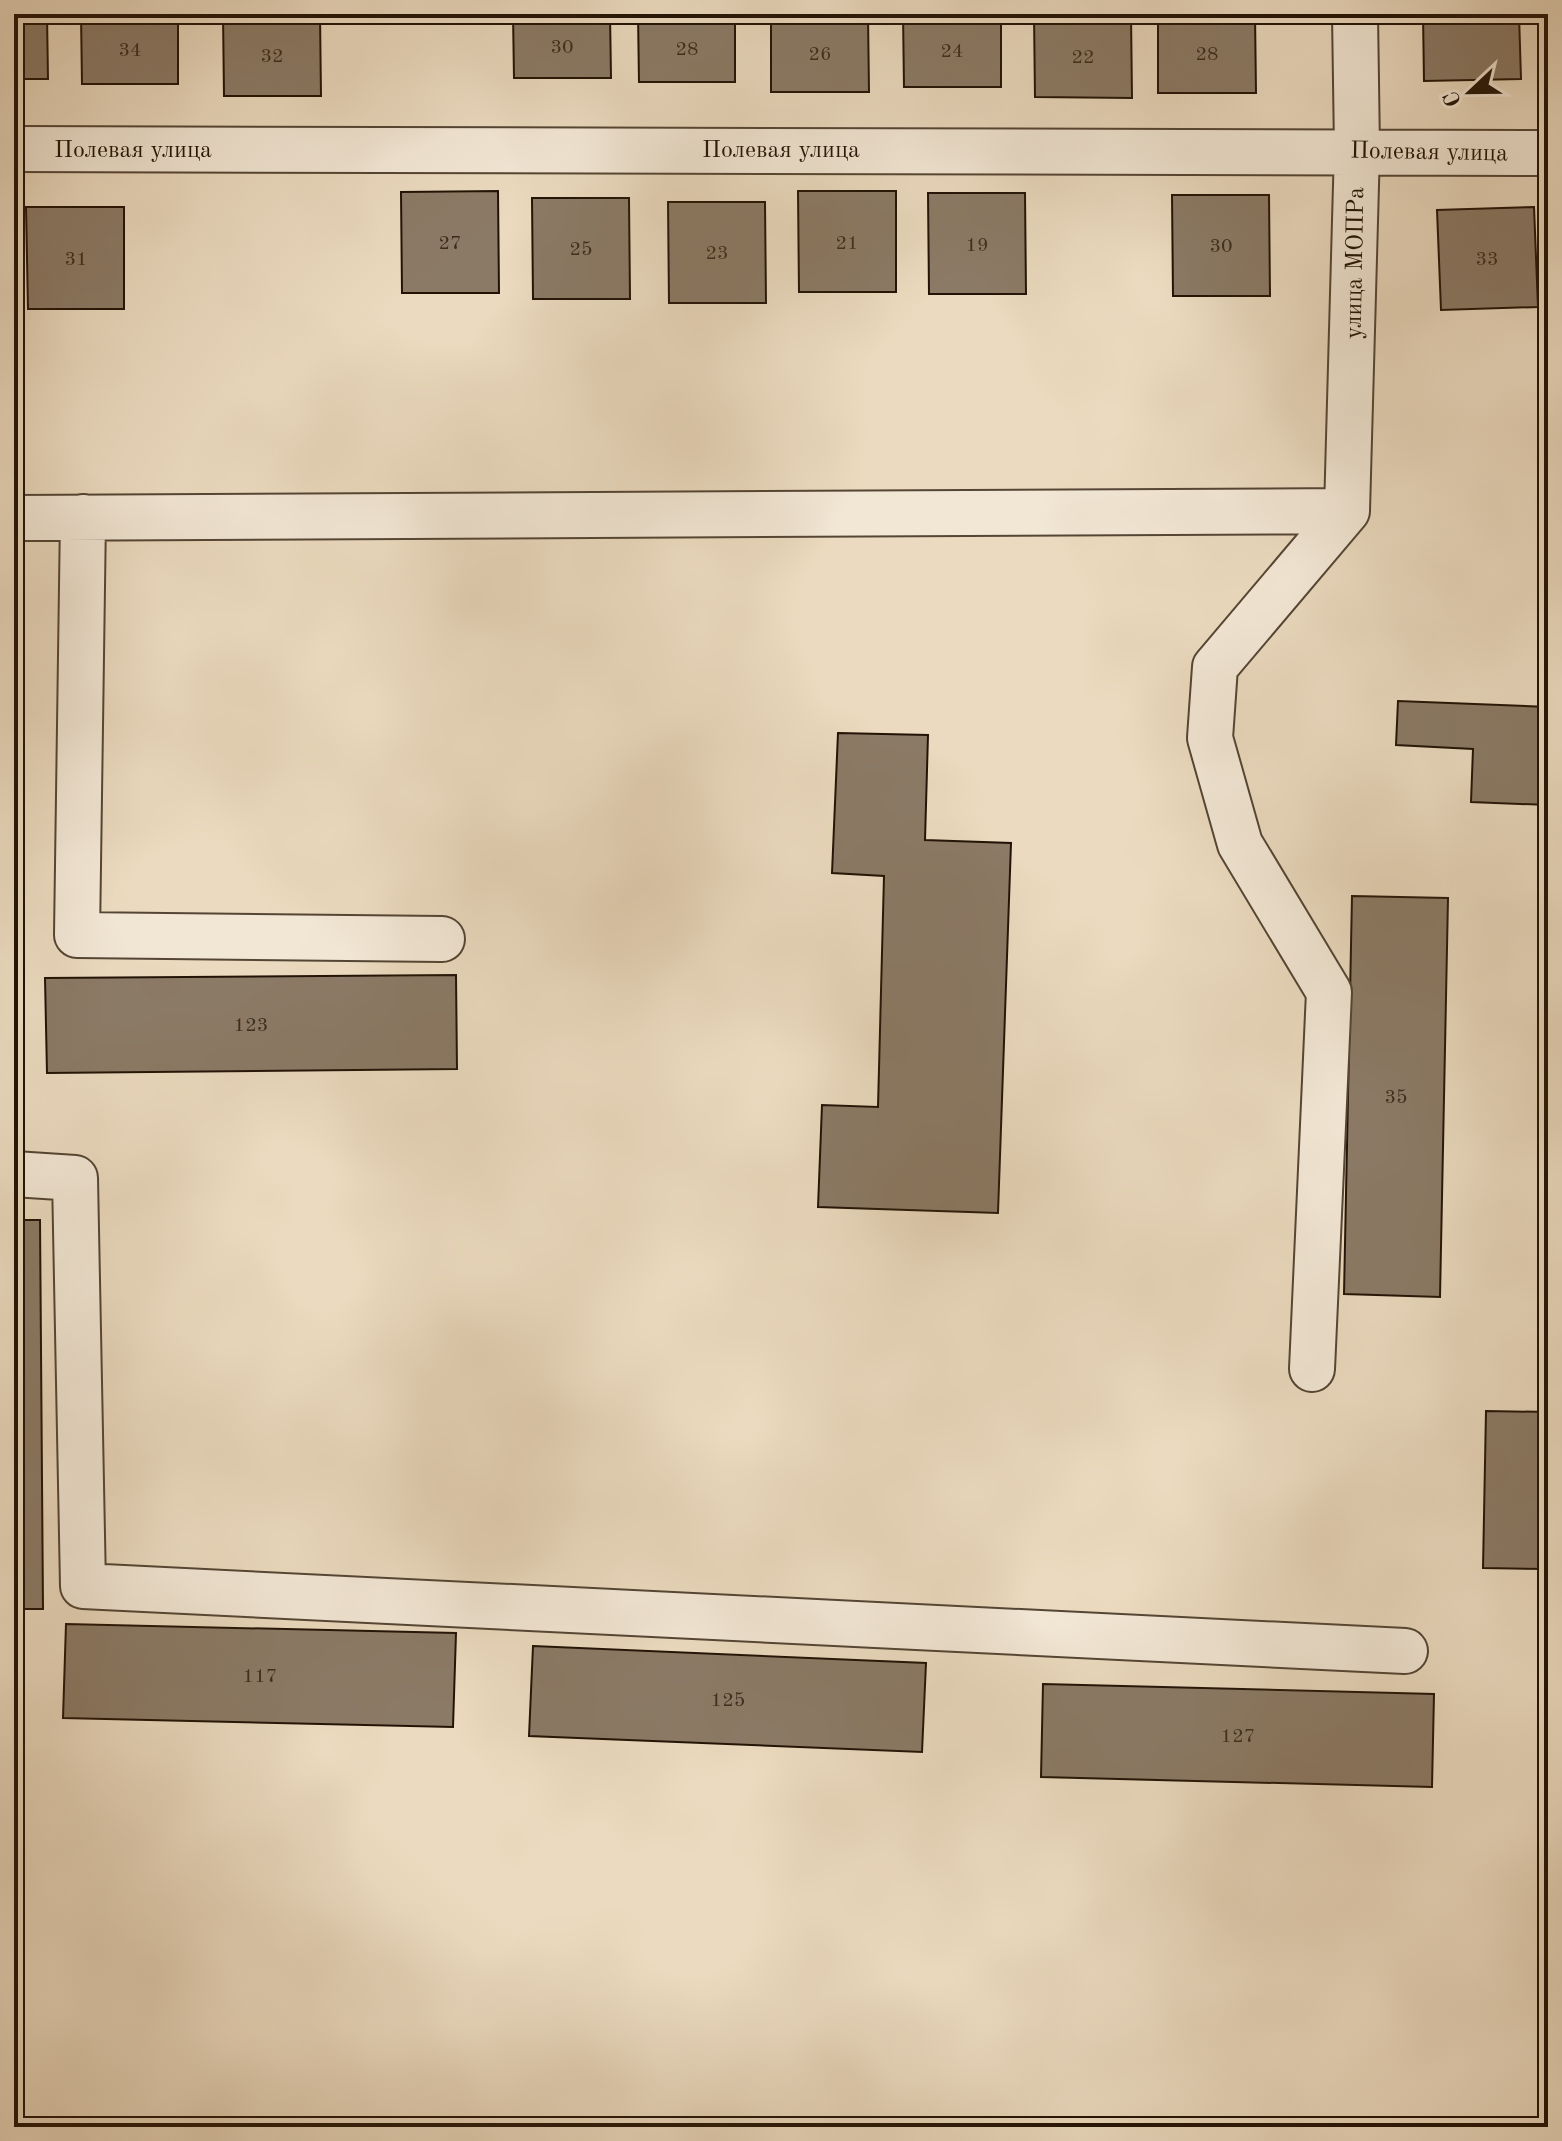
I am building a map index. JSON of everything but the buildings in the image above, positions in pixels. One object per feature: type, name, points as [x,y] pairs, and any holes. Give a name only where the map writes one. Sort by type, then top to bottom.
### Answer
[{"type":"street","name":"улица МОПРа","points":[[1347,511],[1357,149],[1355,14]]},
{"type":"street","name":"Полевая улица","points":[[14,149],[1357,149],[1548,153]]},
{"type":"street","points":[[14,518],[1347,511]]},
{"type":"street","points":[[1312,1369],[1329,992],[1240,844],[1210,738],[1215,667],[1347,511]]},
{"type":"street","points":[[83,517],[77,935],[442,939]]},
{"type":"street","points":[[14,1174],[75,1178],[83,1586],[1405,1651]]}]
